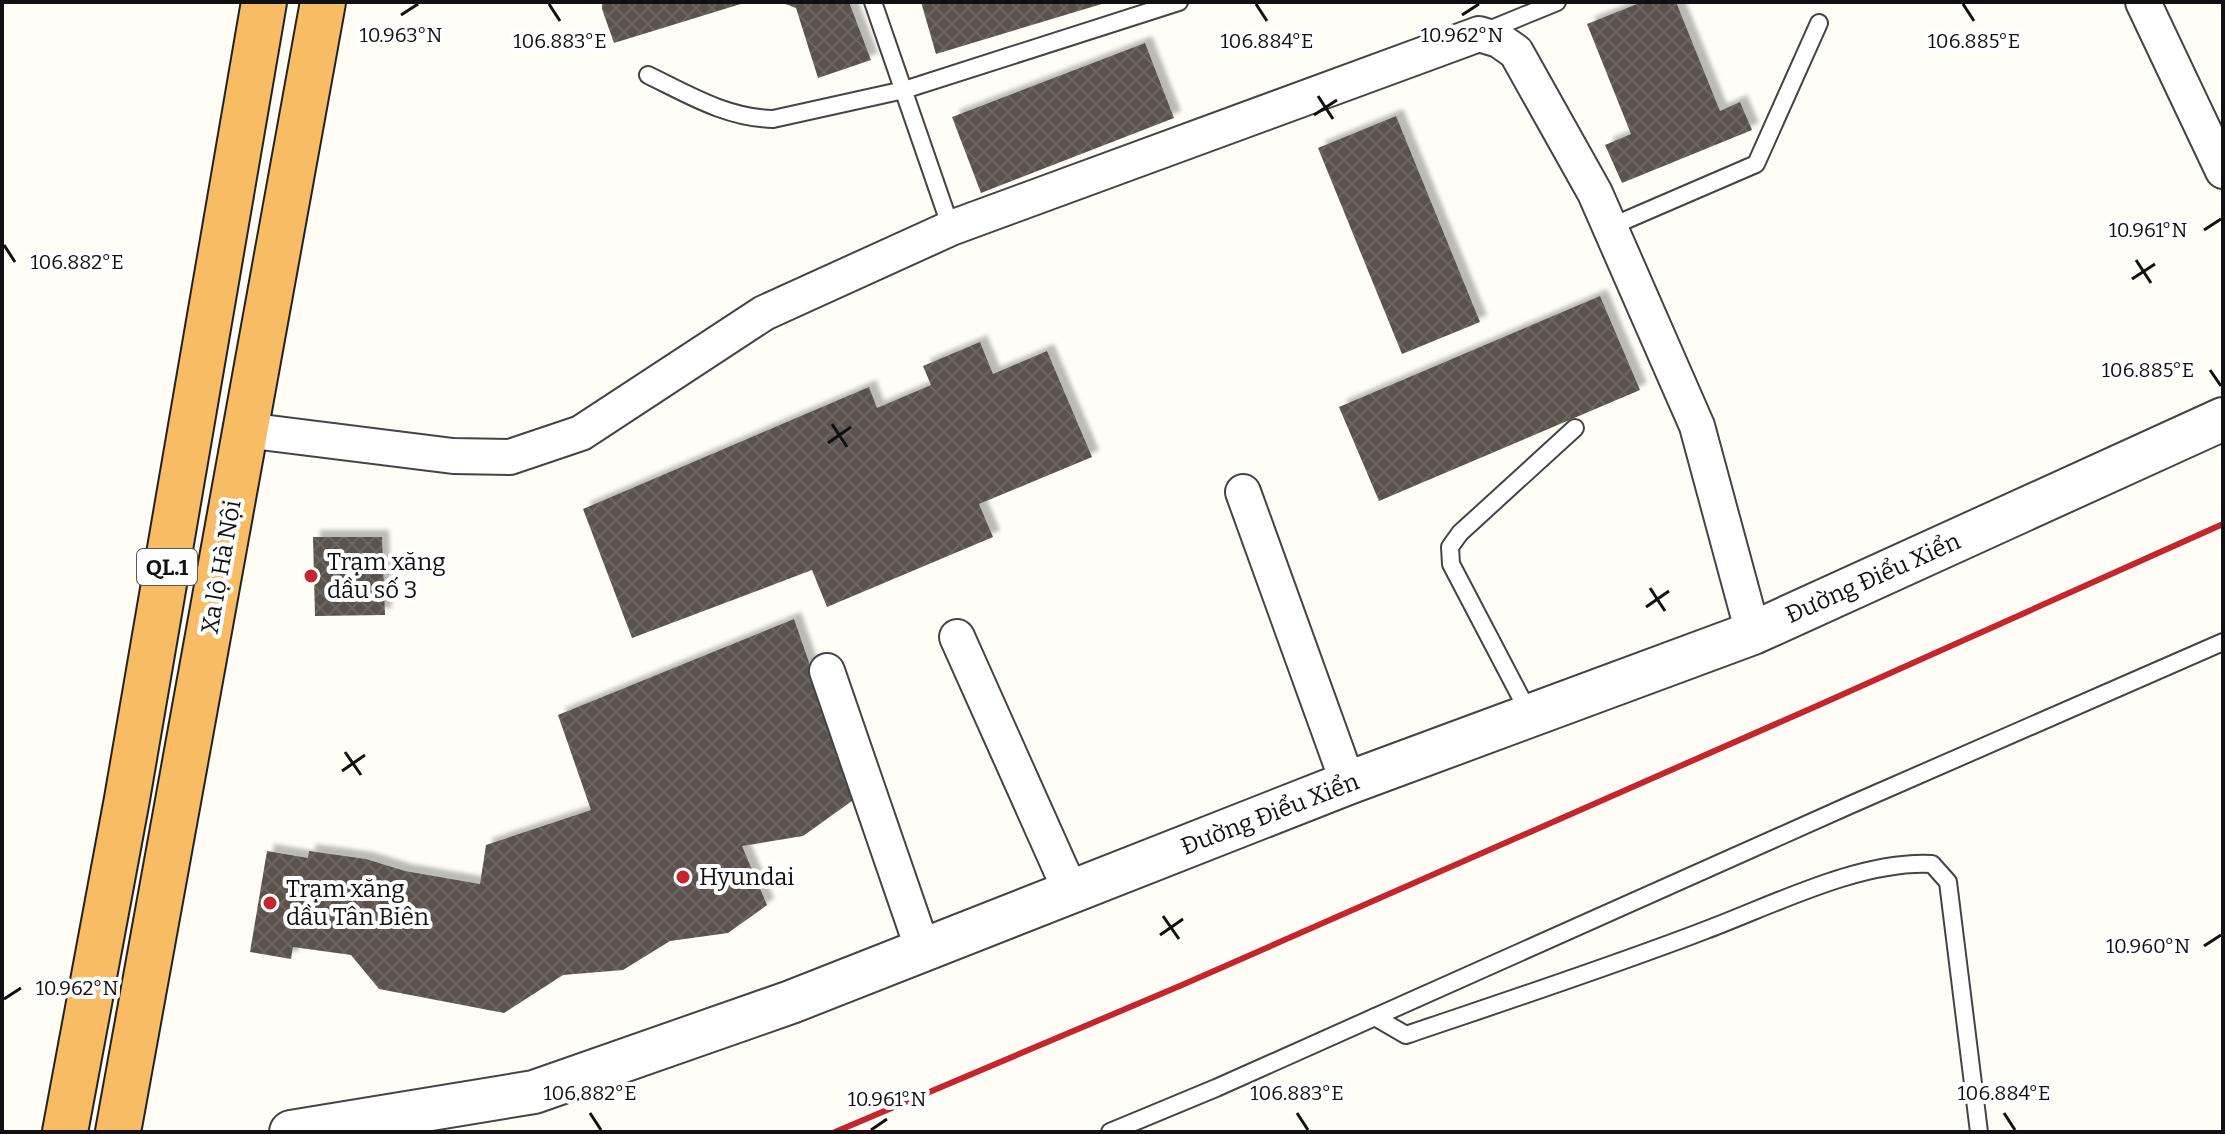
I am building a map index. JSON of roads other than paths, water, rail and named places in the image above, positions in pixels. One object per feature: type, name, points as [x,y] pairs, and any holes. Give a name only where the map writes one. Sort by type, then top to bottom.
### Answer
[{"type":"highway","name":"QL.1","points":[[65,1132],[129,785],[264,2]]},
{"type":"highway","name":"Xa lộ Hà Nội","points":[[118,1132],[323,2]]},
{"type":"street","points":[[2143,2],[2223,171]]},
{"type":"street","points":[[245,430],[453,456],[510,457],[581,433],[764,313],[951,228],[1479,34],[1499,40],[1516,52],[1595,193],[1697,426],[1753,633]]},
{"type":"street","name":"Đường Điểu Xiển","points":[[291,1132],[534,1092],[791,1002],[1348,783],[1753,633],[2223,419]]},
{"type":"street","points":[[1243,492],[1348,783]]},
{"type":"street","points":[[957,637],[1071,892]]},
{"type":"street","points":[[827,671],[923,950]]},
{"type":"lane","points":[[873,2],[951,228]]},
{"type":"lane","points":[[648,75],[713,107],[751,118],[773,119],[904,90],[1139,8],[1179,2]]},
{"type":"lane","points":[[1479,34],[1557,2]]},
{"type":"lane","points":[[1610,227],[1756,164],[1819,23]]},
{"type":"lane","points":[[1530,715],[1451,564],[1450,547],[1470,524],[1575,428]]},
{"type":"lane","points":[[1110,1132],[2223,642]]},
{"type":"lane","points":[[1375,1017],[1406,1035],[1705,931],[1820,886],[1904,862],[1932,864],[1948,882],[1979,1132]]},
{"type":"railway","points":[[835,1132],[1182,985],[2223,524]]},
{"type":"place","name":"Trạm xăng dầu số 3","points":[[311,576]]},
{"type":"place","name":"Hyundai","points":[[683,877]]},
{"type":"place","name":"Trạm xăng dầu Tân Biên","points":[[270,903]]}]
